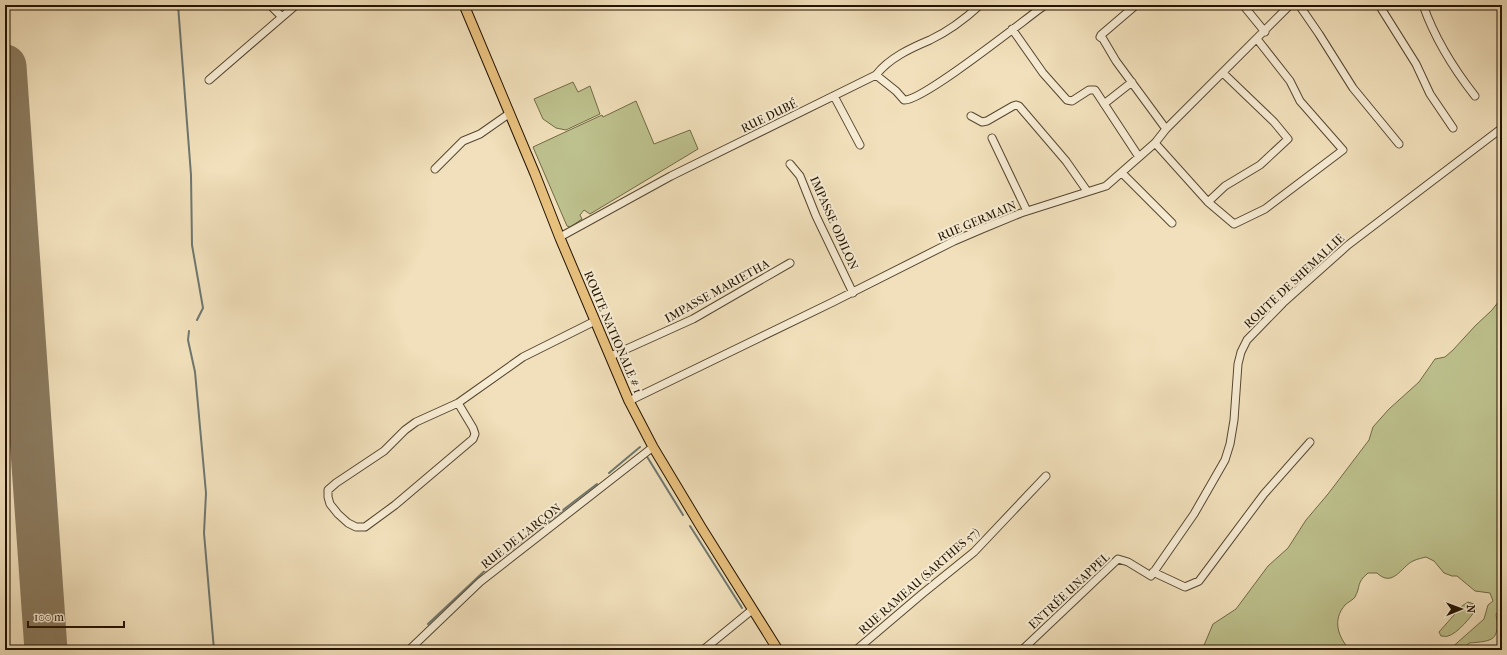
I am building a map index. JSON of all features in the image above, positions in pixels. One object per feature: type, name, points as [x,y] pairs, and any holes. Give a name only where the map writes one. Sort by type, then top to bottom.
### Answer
[{"type":"main road","name":"ROUTE NATIONALE # 1","points":[[464,5],[595,321],[630,400],[654,446],[752,610],[778,650]]},
{"type":"street","points":[[270,5],[282,17]]},
{"type":"street","points":[[208,80],[296,5]]},
{"type":"street","name":"RUE DUBÉ","points":[[560,237],[671,176],[876,75],[882,67],[917,44],[930,40],[962,21],[980,5]]},
{"type":"street","points":[[876,75],[896,91],[904,100],[908,100],[935,86],[1045,5]]},
{"type":"street","points":[[1136,5],[1101,34],[1100,37],[1103,39],[1116,61],[1166,129]]},
{"type":"street","points":[[1243,5],[1265,32]]},
{"type":"street","name":"RUE GERMAIN","points":[[630,400],[853,293],[954,241],[1028,211],[1106,186],[1155,144],[1166,129],[1265,32],[1290,5]]},
{"type":"street","points":[[1299,5],[1353,88],[1399,144]]},
{"type":"street","points":[[1379,5],[1416,64],[1430,94],[1452,128]]},
{"type":"street","points":[[1423,5],[1440,43],[1456,72],[1475,96]]},
{"type":"street","points":[[1012,29],[1043,73],[1067,100],[1072,101],[1089,90],[1095,90],[1139,157]]},
{"type":"street","points":[[1155,144],[1208,202],[1234,224],[1265,209],[1344,150],[1300,101],[1290,81],[1257,39]]},
{"type":"street","points":[[1208,202],[1225,186],[1260,165],[1288,139],[1274,122],[1223,73]]},
{"type":"street","points":[[1104,104],[1132,82]]},
{"type":"street","points":[[834,96],[860,145]]},
{"type":"street","points":[[971,116],[982,122],[1013,106],[1019,106],[1066,161],[1087,191]]},
{"type":"street","points":[[435,169],[463,141],[480,134],[510,113]]},
{"type":"street","name":"ROUTE DE SHEMALLIE","points":[[1152,574],[1194,514],[1224,460],[1230,444],[1234,420],[1238,364],[1241,352],[1247,340],[1283,303],[1348,245],[1502,128]]},
{"type":"street","points":[[992,138],[1028,211]]},
{"type":"street","name":"IMPASSE ODILON","points":[[790,164],[800,176],[816,216],[853,293]]},
{"type":"street","points":[[1122,173],[1172,223]]},
{"type":"street","name":"IMPASSE MARIETHA","points":[[611,356],[694,319],[790,263]]},
{"type":"street","points":[[458,403],[473,428],[475,434],[473,439],[369,525],[365,527],[356,527],[348,523],[338,514],[330,504],[328,490],[384,451],[405,430],[416,422],[458,403],[523,357],[595,321]]},
{"type":"street","name":"ENTRÉE UNAPPEL","points":[[1023,650],[1118,559],[1185,587],[1199,581],[1264,494],[1310,442]]},
{"type":"street","name":"RUE DE L'ARÇON","points":[[409,650],[480,582],[654,446]]},
{"type":"street","name":"RUE RAMEAU (SARTHES 57)","points":[[856,650],[974,552],[1046,476]]},
{"type":"street","points":[[703,650],[752,610]]},
{"type":"green space","points":[[573,82],[578,92],[590,86],[600,114],[566,130],[556,128],[543,119],[534,99]]},
{"type":"green space","points":[[636,101],[654,144],[690,130],[698,149],[590,214],[584,210],[580,215],[582,219],[570,227],[567,226],[533,147]]},
{"type":"green space","points":[[1502,297],[1502,608],[1496,614],[1496,635],[1489,640],[1469,643],[1464,650],[1449,650],[1484,619],[1488,605],[1493,601],[1490,593],[1475,591],[1457,576],[1444,573],[1434,561],[1426,557],[1413,561],[1392,577],[1388,578],[1377,573],[1368,573],[1362,579],[1355,597],[1345,605],[1341,611],[1338,622],[1338,628],[1342,640],[1350,650],[1202,650],[1213,624],[1236,609],[1268,566],[1288,548],[1306,520],[1369,440],[1373,427],[1389,409],[1419,382],[1435,359],[1445,357],[1453,350],[1492,310]]},
{"type":"green space","points":[[1468,602],[1474,604],[1476,609],[1471,616],[1452,635],[1441,636],[1439,632],[1462,606]]},
{"type":"waterway","points":[[178,5],[191,175],[192,245],[203,308],[197,320]]},
{"type":"waterway","points":[[189,331],[188,340],[195,372],[206,493],[204,533],[214,650]]},
{"type":"waterway","points":[[609,473],[640,447]]},
{"type":"waterway","points":[[646,455],[683,515]]},
{"type":"waterway","points":[[503,556],[597,484]]},
{"type":"waterway","points":[[690,526],[742,608]]},
{"type":"waterway","points":[[428,624],[492,564]]},
{"type":"runway","points":[[5,66],[46,650]]}]
